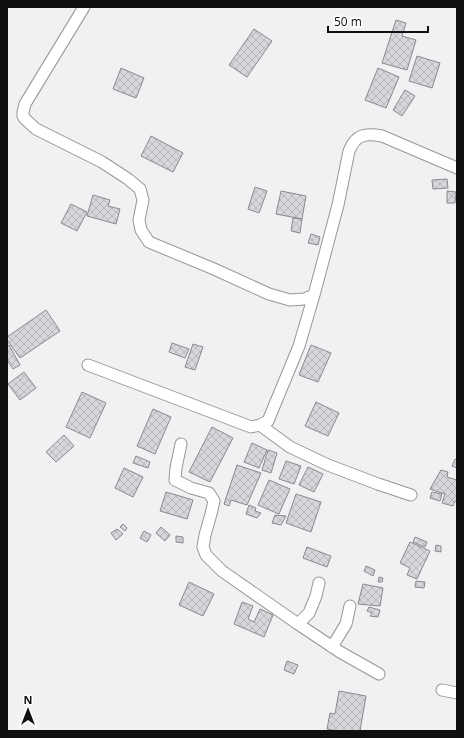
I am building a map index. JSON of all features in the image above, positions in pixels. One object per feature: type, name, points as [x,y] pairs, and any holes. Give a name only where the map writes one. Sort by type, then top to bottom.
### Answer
[{"type":"street","points":[[84,7],[27,100],[23,112],[25,119],[36,128],[102,162],[128,179],[140,189],[143,200],[139,220],[141,230],[149,242],[269,294],[290,300],[304,299],[314,295]]},
{"type":"street","points":[[88,365],[251,427],[260,426],[268,421],[299,346],[338,205],[352,143],[358,137],[365,135],[382,136],[457,168]]},
{"type":"street","points":[[260,426],[290,447],[328,465],[411,495]]},
{"type":"street","points":[[181,444],[175,480],[191,488],[209,493],[214,501],[203,547],[206,555],[222,571],[298,624],[332,647],[379,674]]},
{"type":"street","points":[[298,624],[309,613],[316,596],[319,583]]},
{"type":"street","points":[[332,647],[346,624],[350,606]]},
{"type":"street","points":[[442,690],[457,693]]},
{"type":"building","points":[[396,20],[406,23],[402,36],[416,40],[407,70],[382,63]]},
{"type":"building","points":[[254,29],[272,41],[247,77],[229,65]]},
{"type":"building","points":[[417,56],[440,63],[432,88],[409,81]]},
{"type":"building","points":[[121,68],[144,78],[136,98],[113,89]]},
{"type":"building","points":[[378,68],[399,77],[386,108],[365,100]]},
{"type":"building","points":[[405,90],[415,96],[402,116],[393,110]]},
{"type":"building","points":[[151,136],[183,153],[173,172],[141,156]]},
{"type":"building","points":[[447,179],[448,188],[433,189],[432,180]]},
{"type":"building","points":[[255,187],[267,191],[259,213],[248,209]]},
{"type":"building","points":[[281,191],[306,196],[302,219],[276,214]]},
{"type":"building","points":[[447,191],[456,192],[455,203],[447,203]]},
{"type":"building","points":[[93,195],[110,200],[108,206],[120,209],[116,224],[87,216]]},
{"type":"building","points":[[71,204],[87,212],[77,231],[61,223]]},
{"type":"building","points":[[293,218],[302,219],[300,233],[291,231]]},
{"type":"building","points":[[311,234],[320,237],[318,245],[308,243]]},
{"type":"building","points":[[46,310],[60,331],[20,358],[7,340],[7,337]]},
{"type":"building","points":[[172,343],[189,349],[185,358],[169,352]]},
{"type":"building","points":[[193,344],[203,347],[195,370],[185,367]]},
{"type":"building","points":[[9,345],[20,365],[13,369],[7,360],[7,347]]},
{"type":"building","points":[[311,345],[331,353],[318,382],[299,375]]},
{"type":"building","points":[[24,372],[36,388],[20,400],[8,384]]},
{"type":"building","points":[[82,392],[106,403],[90,438],[66,427]]},
{"type":"building","points":[[316,402],[339,413],[328,436],[305,426]]},
{"type":"building","points":[[153,409],[171,417],[155,454],[137,446]]},
{"type":"building","points":[[212,427],[233,438],[210,482],[189,472]]},
{"type":"building","points":[[64,435],[74,446],[56,462],[46,452]]},
{"type":"building","points":[[252,443],[267,450],[259,468],[244,462]]},
{"type":"building","points":[[268,450],[277,453],[271,473],[262,470]]},
{"type":"building","points":[[136,456],[150,462],[148,468],[133,463]]},
{"type":"building","points":[[455,459],[457,460],[457,468],[452,466]]},
{"type":"building","points":[[286,461],[301,466],[294,484],[279,479]]},
{"type":"building","points":[[237,465],[261,473],[247,505],[231,500],[229,506],[224,504]]},
{"type":"building","points":[[308,467],[323,474],[314,492],[299,485]]},
{"type":"building","points":[[124,468],[143,477],[133,497],[115,488]]},
{"type":"building","points":[[441,470],[448,472],[447,477],[457,480],[457,502],[455,501],[453,506],[442,503],[445,494],[430,489]]},
{"type":"building","points":[[269,480],[290,489],[279,514],[258,505]]},
{"type":"building","points":[[166,492],[193,500],[187,519],[160,511]]},
{"type":"building","points":[[432,492],[442,494],[440,501],[430,498]]},
{"type":"building","points":[[296,494],[321,502],[311,532],[286,523]]},
{"type":"building","points":[[249,505],[256,508],[255,511],[261,513],[257,518],[246,514]]},
{"type":"building","points":[[275,515],[286,516],[281,525],[272,523]]},
{"type":"building","points":[[123,524],[127,528],[125,531],[120,527]]},
{"type":"building","points":[[161,527],[170,535],[165,541],[156,533]]},
{"type":"building","points":[[117,529],[123,534],[116,540],[111,533]]},
{"type":"building","points":[[144,531],[151,535],[147,542],[140,538]]},
{"type":"building","points":[[176,536],[183,537],[183,543],[176,542]]},
{"type":"building","points":[[415,537],[427,542],[425,547],[413,542]]},
{"type":"building","points":[[410,542],[430,551],[417,579],[407,575],[410,568],[400,563]]},
{"type":"building","points":[[436,545],[441,546],[441,552],[435,551]]},
{"type":"building","points":[[307,547],[331,556],[327,567],[303,558]]},
{"type":"building","points":[[366,566],[375,570],[373,576],[364,571]]},
{"type":"building","points":[[379,577],[383,578],[382,582],[378,582]]},
{"type":"building","points":[[416,581],[425,582],[424,588],[415,587]]},
{"type":"building","points":[[189,582],[214,594],[203,616],[179,605]]},
{"type":"building","points":[[363,584],[383,588],[380,606],[358,604]]},
{"type":"building","points":[[242,602],[253,606],[248,619],[254,622],[260,609],[273,615],[264,637],[234,624]]},
{"type":"building","points":[[369,607],[380,610],[378,617],[370,616],[372,613],[367,611]]},
{"type":"building","points":[[287,661],[298,665],[294,674],[284,670]]},
{"type":"building","points":[[339,691],[366,696],[360,731],[338,731],[327,729],[330,713],[335,714]]}]
